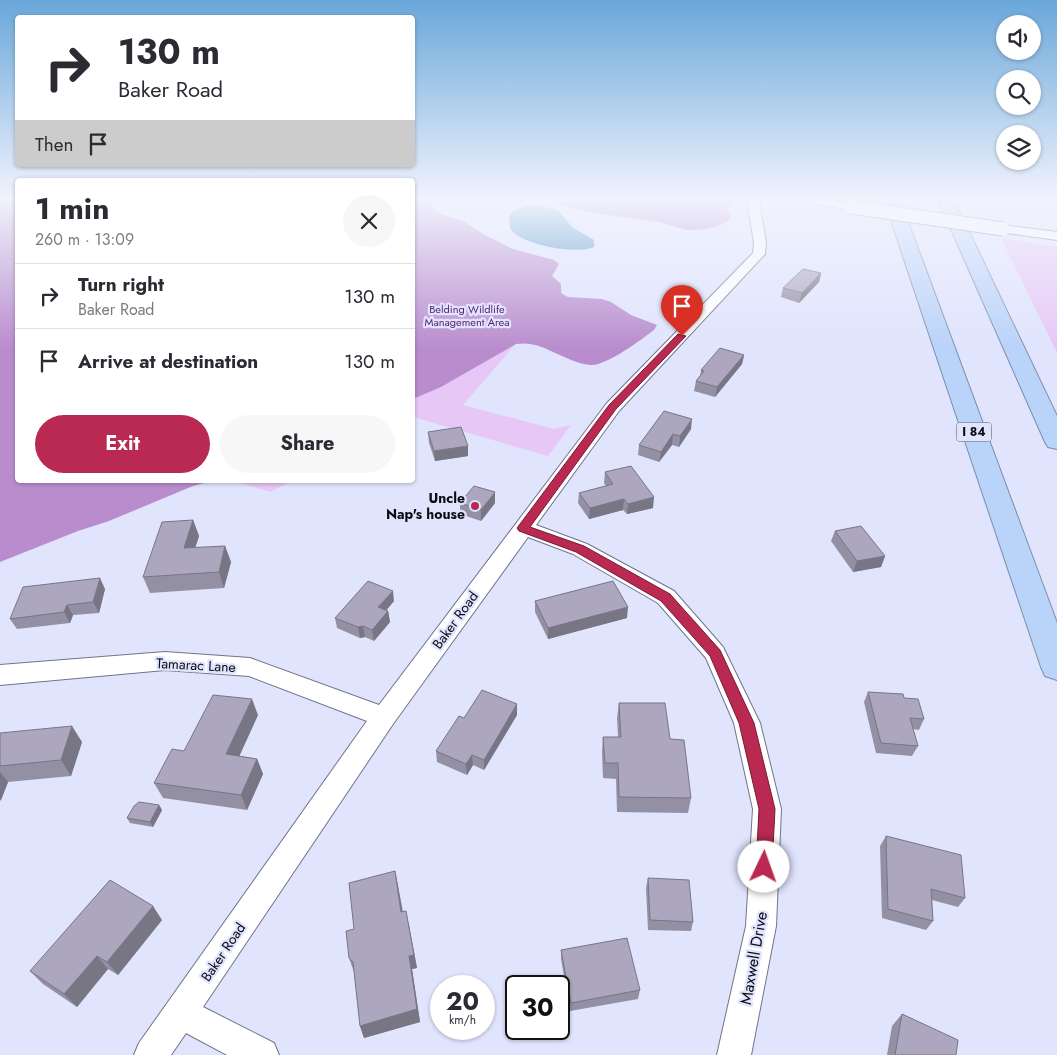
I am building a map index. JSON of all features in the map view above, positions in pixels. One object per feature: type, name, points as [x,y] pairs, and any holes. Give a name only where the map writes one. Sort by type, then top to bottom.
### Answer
[{"type":"highway","name":"I 84","points":[[909,249],[1057,667]]},
{"type":"highway","points":[[969,249],[1057,442]]},
{"type":"street","name":"Baker Road","points":[[151,1055],[384,717],[613,407],[759,254],[759,249]]},
{"type":"street","name":"Maxwell Drive","points":[[523,528],[580,549],[666,597],[715,653],[746,723],[767,809],[761,926],[734,1055]]},
{"type":"street","name":"Tamarac Lane","points":[[0,675],[166,661],[250,667],[384,717]]},
{"type":"street","points":[[181,1012],[262,1055]]},
{"type":"path","points":[[0,270],[0,276]]},
{"type":"green space","points":[[0,249],[15,249],[15,483],[204,483],[0,562]]},
{"type":"green space","name":"Belding Wildlife Management Area","points":[[415,249],[445,249],[563,289],[463,405],[554,429],[571,425],[548,456],[415,418]]},
{"type":"green space","name":"Belding Wildlife Management Area","points":[[415,249],[514,249],[554,260],[559,264],[552,276],[561,284],[561,293],[568,297],[602,299],[611,302],[631,315],[657,325],[654,330],[632,346],[605,362],[585,364],[536,345],[516,344],[441,387],[415,398]]},
{"type":"green space","points":[[1006,249],[1057,249],[1057,353]]},
{"type":"green space","points":[[241,483],[287,483],[270,492]]},
{"type":"building","points":[[803,269],[821,273],[802,293],[783,288]]},
{"type":"building","points":[[720,348],[744,355],[717,387],[696,381],[704,371],[701,370]]},
{"type":"building","points":[[664,411],[692,419],[680,436],[673,434],[661,452],[639,445]]},
{"type":"building","points":[[461,427],[468,446],[434,451],[428,432]]},
{"type":"building","points":[[631,466],[654,497],[628,504],[624,499],[590,508],[579,493],[613,484],[605,472]]},
{"type":"building","points":[[474,486],[495,492],[481,510],[460,503]]},
{"type":"building","points":[[193,520],[184,548],[225,546],[219,572],[143,577],[162,522]]},
{"type":"building","points":[[861,526],[885,556],[857,561],[835,531]]},
{"type":"building","points":[[100,578],[93,602],[67,605],[64,612],[10,619],[23,587]]},
{"type":"building","points":[[368,581],[393,591],[378,607],[388,611],[372,630],[335,618]]},
{"type":"building","points":[[613,581],[628,607],[548,628],[535,601]]},
{"type":"building","points":[[482,690],[517,704],[484,760],[472,755],[466,764],[436,751],[459,716],[464,718]]},
{"type":"building","points":[[868,692],[903,694],[904,698],[918,699],[924,719],[910,718],[918,746],[881,743]]},
{"type":"building","points":[[213,695],[252,699],[226,754],[257,759],[241,795],[154,783],[172,749],[184,751]]},
{"type":"building","points":[[619,703],[665,703],[670,739],[684,740],[691,798],[619,797],[618,763],[605,763],[603,737],[621,737]]},
{"type":"building","points":[[72,726],[61,760],[0,766],[0,733]]},
{"type":"building","points":[[139,802],[159,805],[150,822],[127,818],[134,806]]},
{"type":"building","points":[[886,836],[961,855],[965,898],[931,889],[933,921],[888,909]]},
{"type":"building","points":[[395,871],[401,912],[406,911],[414,955],[409,956],[417,1009],[360,1026],[353,962],[349,958],[346,931],[354,929],[349,883]]},
{"type":"building","points":[[648,878],[689,880],[693,922],[650,920]]},
{"type":"building","points":[[110,880],[153,906],[107,962],[97,956],[64,994],[30,971]]},
{"type":"building","points":[[627,938],[640,990],[571,1003],[570,975],[566,975],[561,950]]},
{"type":"building","points":[[902,1014],[958,1040],[956,1055],[895,1055]]},
{"type":"place","name":"Uncle Nap's house","points":[[475,506]]},
{"type":"route","points":[[682,336],[613,407],[523,528],[580,549],[666,597],[715,653],[746,723],[767,809],[764,867]]}]
